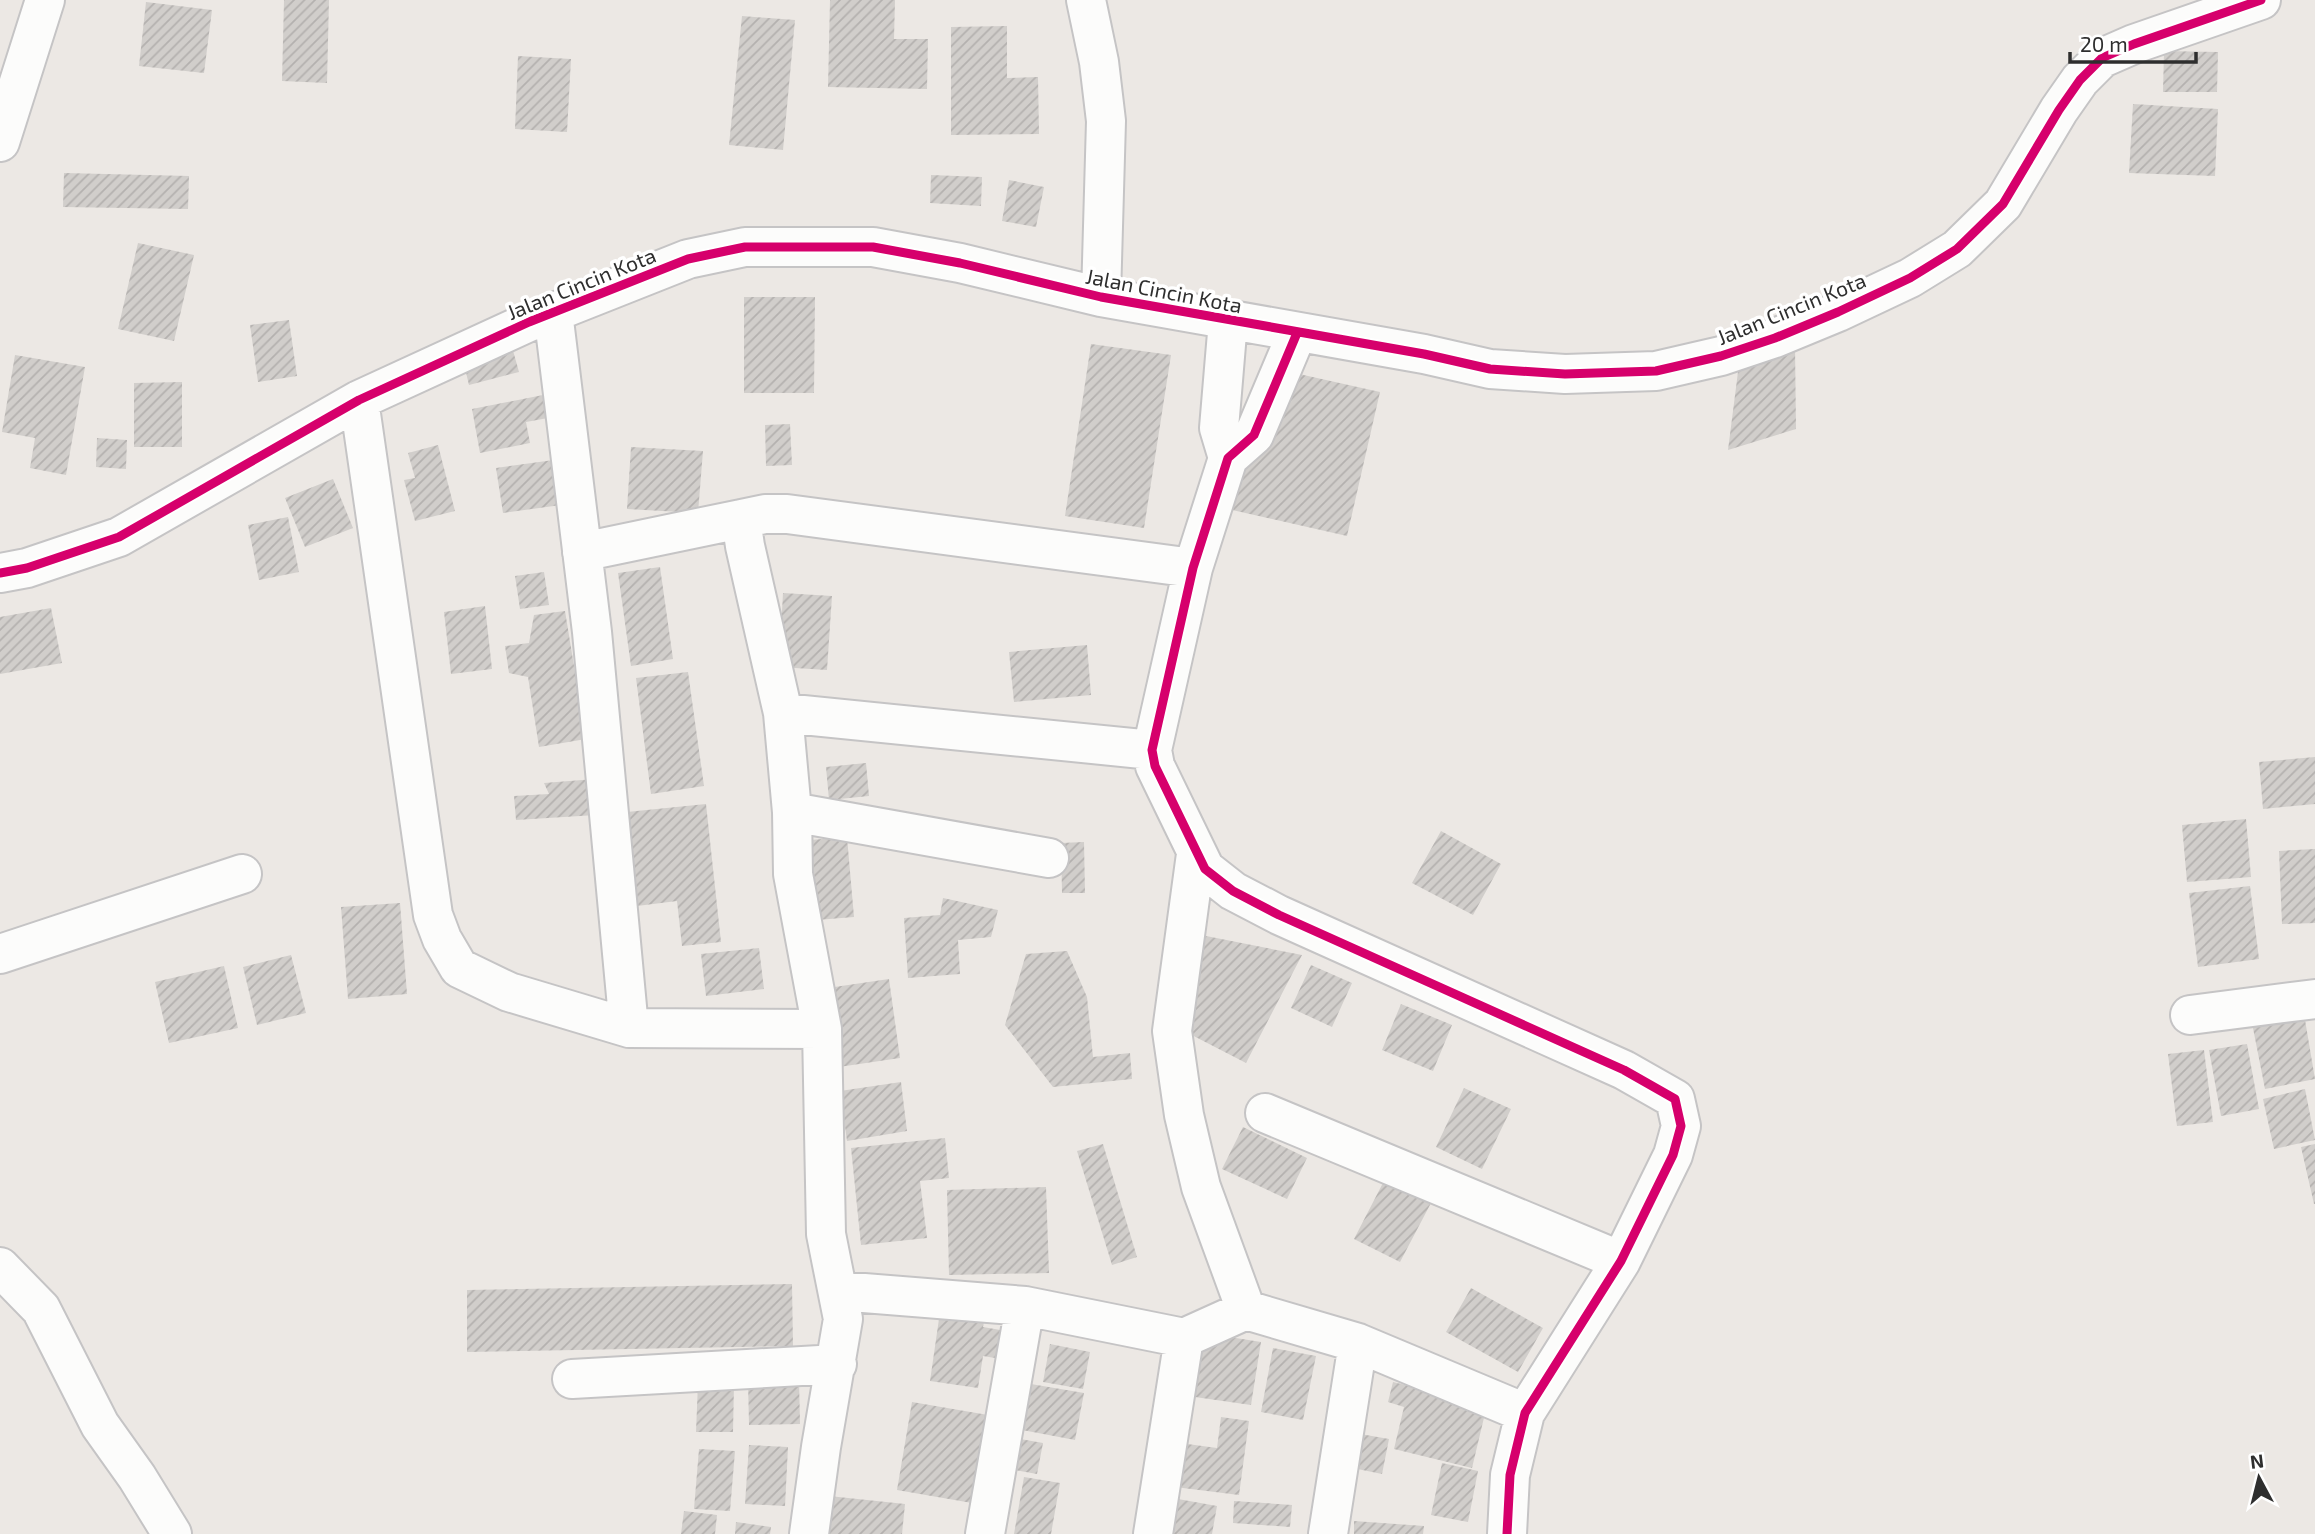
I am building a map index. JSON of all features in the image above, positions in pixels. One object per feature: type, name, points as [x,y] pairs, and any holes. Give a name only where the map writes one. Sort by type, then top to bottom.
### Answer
[{"type":"street","points":[[0,142],[44,0]]},
{"type":"street","points":[[1086,0],[1099,62],[1106,121],[1101,297]]},
{"type":"street","name":"Jalan Cincin Kota","points":[[0,573],[27,568],[119,537],[359,400],[553,313],[688,259],[745,247],[873,247],[960,262],[1101,297],[1490,369],[1565,374],[1656,371],[1721,356],[1775,338],[1838,312],[1910,278],[1957,249],[2003,204],[2059,110],[2080,80],[2102,58],[2134,44],[2261,0]]},
{"type":"street","points":[[553,313],[593,645],[629,1028]]},
{"type":"street","points":[[1228,321],[1219,428],[1228,457]]},
{"type":"street","points":[[1297,333],[1254,435],[1228,457],[1193,568],[1152,750],[1154,766],[1196,854],[1205,869],[1233,891],[1279,915],[1624,1070],[1675,1099],[1681,1126],[1673,1155],[1621,1261],[1525,1413],[1510,1475],[1507,1534]]},
{"type":"street","points":[[359,400],[433,915],[442,939],[459,968],[509,992],[629,1028],[822,1029]]},
{"type":"street","points":[[582,552],[765,514],[787,514],[1193,568]]},
{"type":"street","points":[[741,519],[783,713],[792,812],[793,873],[822,1029],[826,1234],[843,1319],[809,1534]]},
{"type":"street","points":[[783,713],[1152,750]]},
{"type":"street","points":[[792,812],[1049,858]]},
{"type":"street","points":[[1196,854],[1172,1031],[1184,1115],[1201,1187],[1246,1310]]},
{"type":"street","points":[[0,954],[242,874]]},
{"type":"street","points":[[2190,1015],[2315,999]]},
{"type":"street","points":[[1265,1112],[1621,1261]]},
{"type":"street","points":[[0,1267],[41,1310],[100,1425],[137,1477],[172,1534]]},
{"type":"street","points":[[839,1290],[1025,1306],[1184,1338],[1246,1310],[1358,1343],[1525,1413]]},
{"type":"street","points":[[985,1534],[1025,1306]]},
{"type":"street","points":[[1153,1534],[1184,1338]]},
{"type":"street","points":[[1328,1534],[1358,1343]]},
{"type":"street","points":[[572,1379],[837,1364]]},
{"type":"building","points":[[284,0],[329,0],[327,83],[282,81]]},
{"type":"building","points":[[830,0],[895,0],[894,39],[928,39],[927,89],[828,87]]},
{"type":"building","points":[[146,2],[212,10],[204,73],[139,66]]},
{"type":"building","points":[[742,16],[795,20],[783,150],[729,145]]},
{"type":"building","points":[[1007,26],[1007,78],[1038,77],[1039,134],[951,135],[951,27]]},
{"type":"building","points":[[2164,51],[2218,52],[2217,92],[2163,92]]},
{"type":"building","points":[[518,56],[571,59],[567,132],[515,129]]},
{"type":"building","points":[[2133,104],[2218,109],[2215,176],[2129,173]]},
{"type":"building","points":[[64,173],[189,176],[188,209],[63,207]]},
{"type":"building","points":[[931,175],[982,177],[981,206],[930,203]]},
{"type":"building","points":[[1009,180],[1044,187],[1036,227],[1002,221]]},
{"type":"building","points":[[138,243],[194,255],[174,341],[118,329]]},
{"type":"building","points":[[744,297],[815,297],[814,393],[744,393]]},
{"type":"building","points":[[289,320],[297,376],[258,382],[250,325]]},
{"type":"building","points":[[1091,344],[1171,355],[1144,528],[1065,516]]},
{"type":"building","points":[[1795,346],[1796,429],[1728,450],[1739,364]]},
{"type":"building","points":[[512,347],[519,372],[469,385],[463,360]]},
{"type":"building","points":[[15,355],[85,367],[66,475],[30,468],[35,438],[2,432]]},
{"type":"building","points":[[1290,372],[1380,392],[1347,536],[1219,507]]},
{"type":"building","points":[[182,382],[182,447],[134,447],[134,383]]},
{"type":"building","points":[[543,395],[548,418],[526,422],[530,443],[480,453],[472,409]]},
{"type":"building","points":[[790,424],[792,465],[766,466],[765,425]]},
{"type":"building","points":[[97,438],[127,440],[126,469],[96,467]]},
{"type":"building","points":[[438,445],[455,511],[415,521],[404,480],[415,478],[408,453]]},
{"type":"building","points":[[631,447],[703,451],[698,513],[627,509]]},
{"type":"building","points":[[561,459],[568,504],[503,513],[496,468]]},
{"type":"building","points":[[333,479],[353,528],[305,547],[285,498]]},
{"type":"building","points":[[288,517],[299,572],[259,580],[248,525]]},
{"type":"building","points":[[660,567],[673,659],[631,666],[618,573]]},
{"type":"building","points":[[544,572],[549,605],[520,609],[515,576]]},
{"type":"building","points":[[783,593],[832,596],[827,670],[779,667]]},
{"type":"building","points":[[485,606],[492,669],[451,674],[444,612]]},
{"type":"building","points":[[51,608],[62,663],[0,674],[0,617]]},
{"type":"building","points":[[565,611],[586,739],[539,747],[528,677],[509,673],[505,646],[529,643],[534,615]]},
{"type":"building","points":[[1087,645],[1091,695],[1014,702],[1009,652]]},
{"type":"building","points":[[688,672],[704,786],[651,794],[636,678]]},
{"type":"building","points":[[2315,757],[2315,804],[2263,809],[2259,762]]},
{"type":"building","points":[[866,763],[869,796],[829,800],[826,767]]},
{"type":"building","points":[[595,779],[596,815],[516,820],[514,796],[549,794],[544,783]]},
{"type":"building","points":[[706,804],[721,942],[682,946],[677,901],[637,906],[627,812]]},
{"type":"building","points":[[2246,819],[2251,877],[2187,882],[2182,825]]},
{"type":"building","points":[[1441,831],[1501,864],[1473,915],[1412,883]]},
{"type":"building","points":[[847,837],[854,917],[817,920],[810,840]]},
{"type":"building","points":[[1084,842],[1085,893],[1062,893],[1061,843]]},
{"type":"building","points":[[2315,849],[2315,923],[2282,924],[2279,851]]},
{"type":"building","points":[[2250,886],[2259,959],[2198,967],[2189,893]]},
{"type":"building","points":[[943,898],[998,910],[991,937],[958,940],[960,974],[908,978],[904,918],[940,915]]},
{"type":"building","points":[[400,903],[407,994],[348,999],[341,907]]},
{"type":"building","points":[[1201,935],[1302,955],[1246,1063],[1182,1030]]},
{"type":"building","points":[[759,948],[764,989],[706,996],[701,954]]},
{"type":"building","points":[[1067,951],[1087,997],[1093,1057],[1130,1053],[1132,1079],[1053,1087],[1005,1025],[1026,954]]},
{"type":"building","points":[[291,955],[306,1013],[257,1025],[243,967]]},
{"type":"building","points":[[1311,965],[1352,983],[1332,1027],[1291,1008]]},
{"type":"building","points":[[224,966],[238,1028],[169,1043],[155,982]]},
{"type":"building","points":[[889,979],[900,1058],[832,1068],[821,989]]},
{"type":"building","points":[[1401,1004],[1452,1025],[1433,1071],[1382,1050]]},
{"type":"building","points":[[2303,1008],[2315,1079],[2265,1089],[2251,1018]]},
{"type":"building","points":[[2247,1044],[2259,1109],[2221,1116],[2209,1050]]},
{"type":"building","points":[[2204,1050],[2213,1122],[2177,1126],[2168,1054]]},
{"type":"building","points":[[901,1082],[907,1131],[847,1141],[840,1091]]},
{"type":"building","points":[[1464,1088],[1511,1109],[1482,1169],[1436,1147]]},
{"type":"building","points":[[2305,1089],[2315,1140],[2274,1149],[2263,1099]]},
{"type":"building","points":[[1243,1127],[1307,1158],[1287,1199],[1222,1169]]},
{"type":"building","points":[[945,1138],[949,1178],[920,1181],[927,1238],[861,1245],[851,1148]]},
{"type":"building","points":[[1103,1144],[1137,1257],[1112,1265],[1077,1151]]},
{"type":"building","points":[[2315,1144],[2315,1204],[2314,1204],[2301,1147]]},
{"type":"building","points":[[1385,1179],[1431,1203],[1400,1262],[1354,1239]]},
{"type":"building","points":[[1046,1187],[1049,1273],[949,1275],[947,1190]]},
{"type":"building","points":[[792,1284],[793,1346],[467,1352],[467,1290]]},
{"type":"building","points":[[1471,1288],[1543,1328],[1518,1372],[1446,1332]]},
{"type":"building","points":[[941,1305],[986,1311],[983,1327],[1006,1331],[1001,1359],[983,1356],[978,1388],[930,1381]]},
{"type":"building","points":[[1198,1332],[1261,1342],[1251,1405],[1188,1396]]},
{"type":"building","points":[[1050,1344],[1090,1352],[1083,1389],[1043,1382]]},
{"type":"building","points":[[1273,1348],[1316,1356],[1303,1420],[1261,1412]]},
{"type":"building","points":[[799,1380],[800,1424],[749,1425],[748,1381]]},
{"type":"building","points":[[1393,1382],[1487,1405],[1472,1468],[1394,1449],[1404,1407],[1388,1402]]},
{"type":"building","points":[[698,1383],[734,1384],[733,1432],[696,1432]]},
{"type":"building","points":[[1025,1383],[1084,1393],[1075,1440],[1017,1429]]},
{"type":"building","points":[[912,1402],[988,1415],[972,1503],[897,1490]]},
{"type":"building","points":[[1221,1417],[1249,1421],[1239,1495],[1175,1487],[1180,1443],[1217,1448]]},
{"type":"building","points":[[1349,1432],[1389,1439],[1382,1474],[1343,1466]]},
{"type":"building","points":[[1014,1438],[1043,1443],[1037,1474],[1009,1469]]},
{"type":"building","points":[[749,1445],[788,1447],[785,1506],[745,1504]]},
{"type":"building","points":[[699,1449],[735,1451],[730,1511],[694,1509]]},
{"type":"building","points":[[1442,1463],[1478,1471],[1468,1522],[1431,1515]]},
{"type":"building","points":[[1024,1477],[1060,1483],[1051,1534],[1014,1534]]},
{"type":"building","points":[[829,1496],[905,1504],[902,1534],[824,1534]]},
{"type":"building","points":[[1178,1499],[1217,1506],[1212,1534],[1171,1534]]},
{"type":"building","points":[[1234,1501],[1292,1505],[1290,1527],[1233,1523]]},
{"type":"building","points":[[684,1511],[717,1515],[715,1534],[681,1534]]},
{"type":"building","points":[[1354,1521],[1424,1526],[1423,1534],[1354,1534]]},
{"type":"building","points":[[736,1522],[771,1527],[770,1534],[735,1534]]},
{"type":"cycle path","points":[[0,573],[27,568],[119,537],[359,400],[529,322],[688,259],[745,247],[873,247],[960,263],[1101,297],[1424,354],[1490,369],[1565,374],[1656,371],[1721,356],[1775,338],[1838,312],[1910,278],[1957,249],[2003,204],[2059,110],[2080,80],[2102,58],[2134,44],[2261,0]]},
{"type":"cycle path","points":[[1297,333],[1254,435],[1228,458],[1193,568],[1152,750],[1155,766],[1205,869],[1233,891],[1279,915],[1624,1070],[1675,1099],[1681,1126],[1673,1155],[1621,1261],[1525,1413],[1510,1475],[1507,1534]]}]
